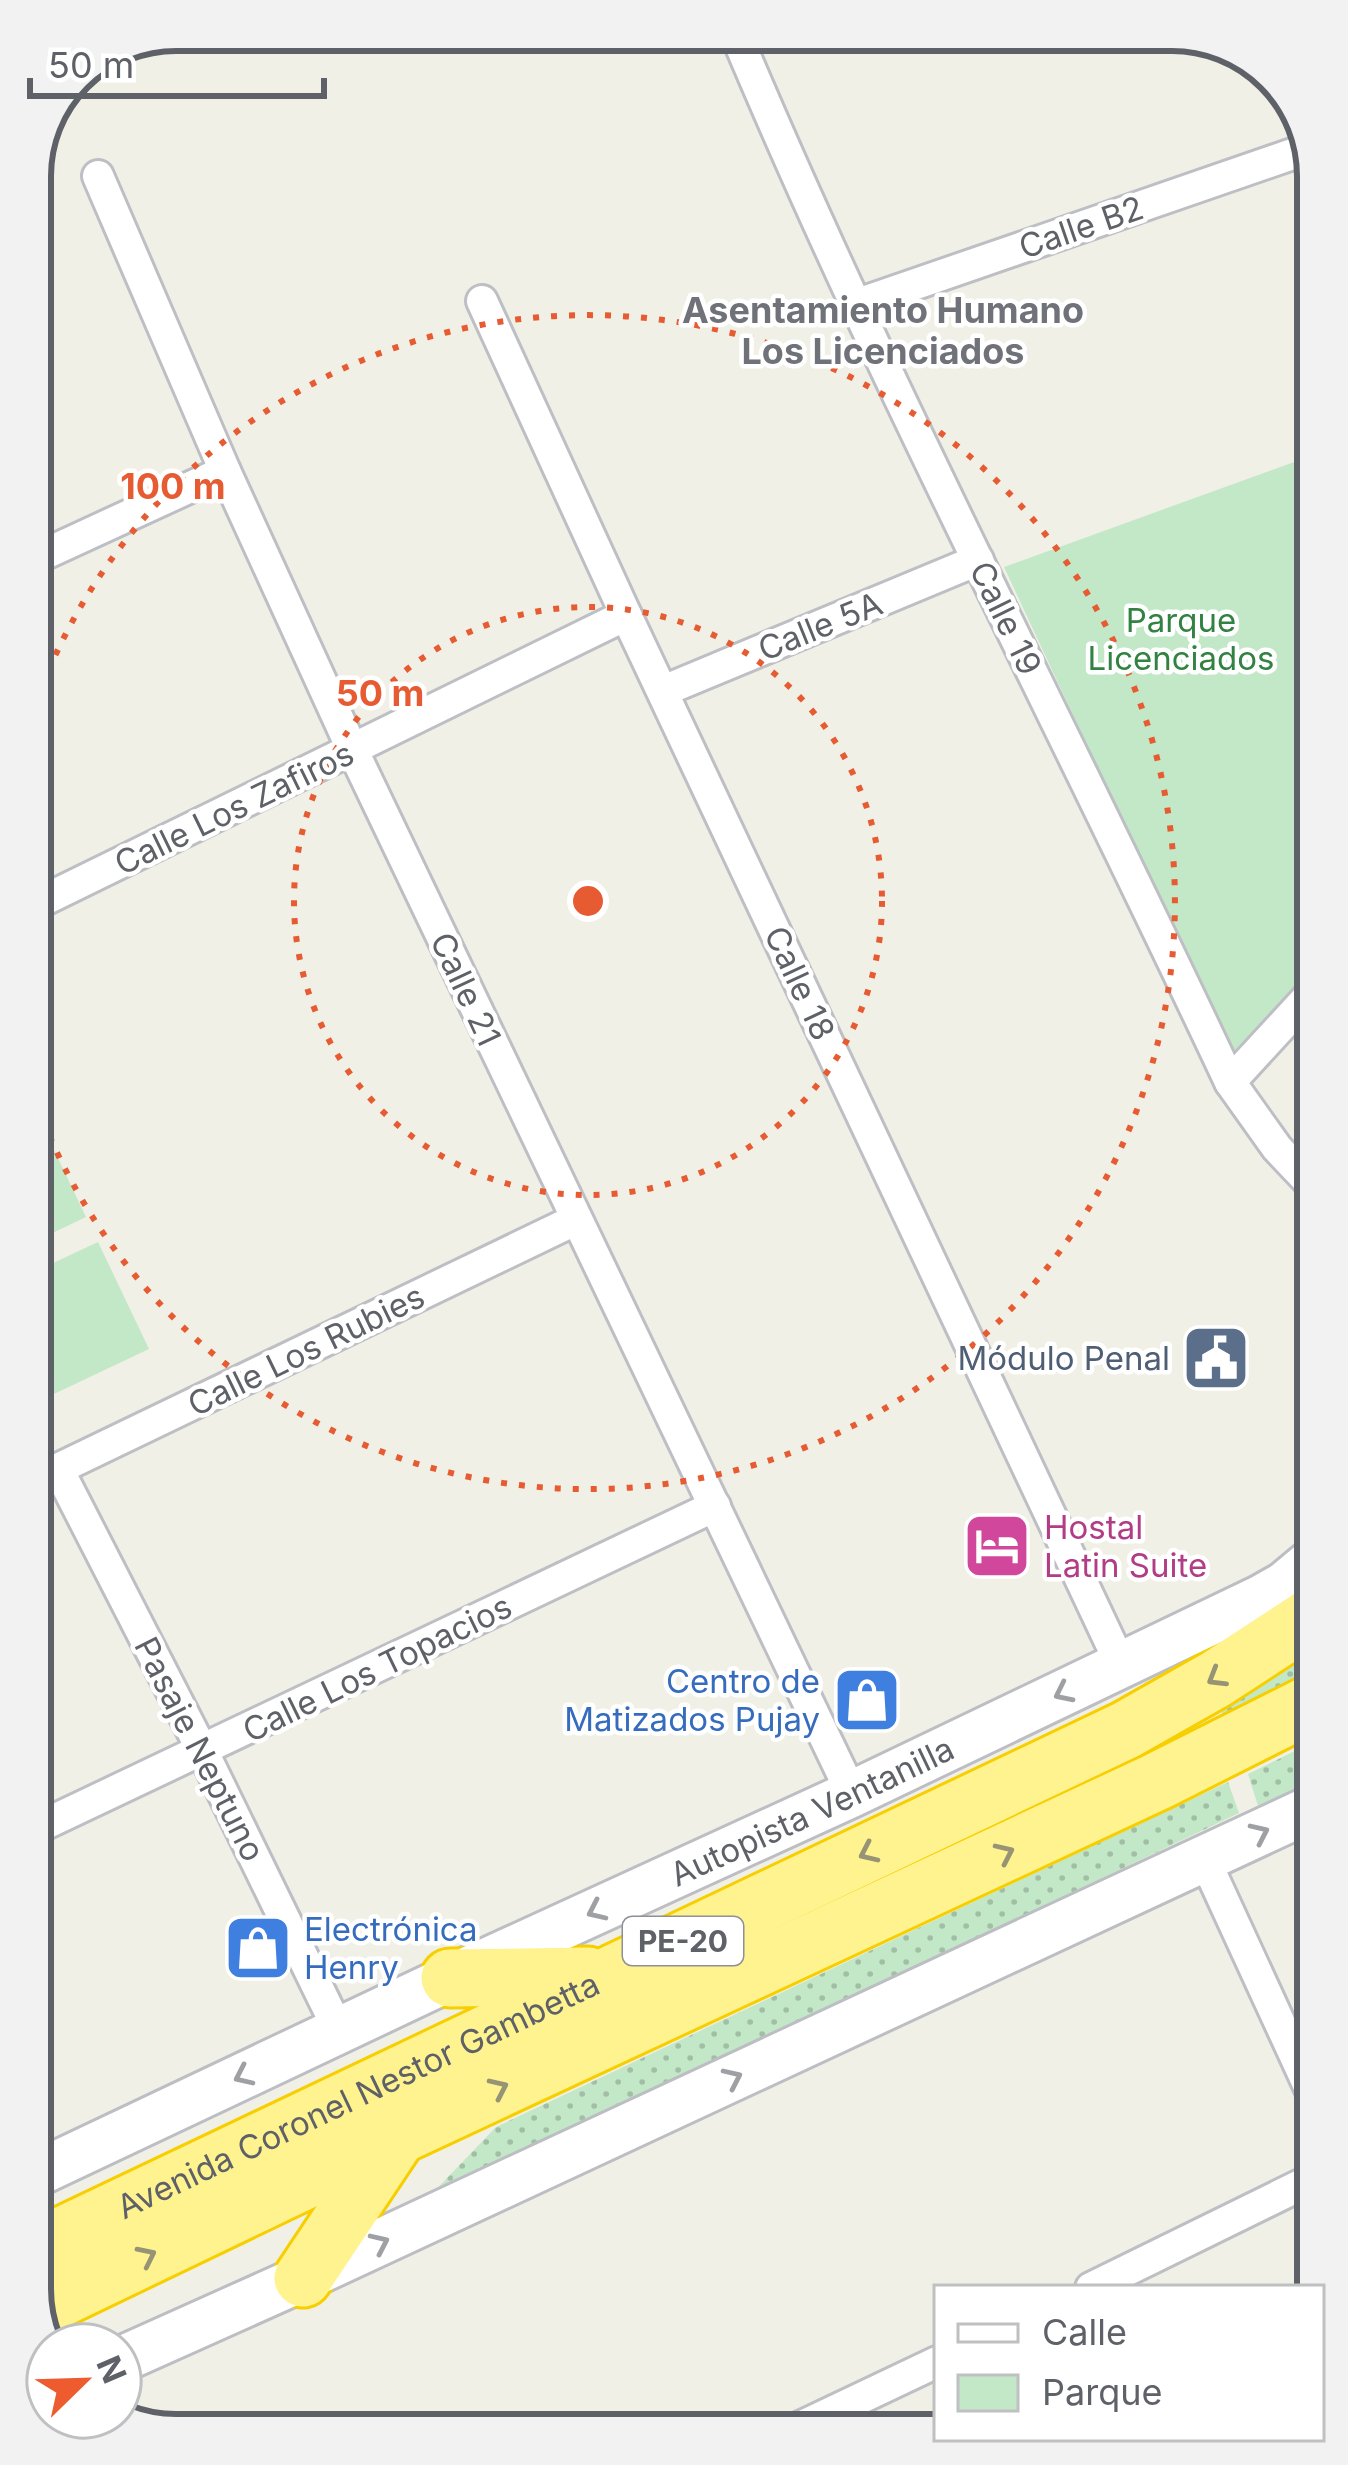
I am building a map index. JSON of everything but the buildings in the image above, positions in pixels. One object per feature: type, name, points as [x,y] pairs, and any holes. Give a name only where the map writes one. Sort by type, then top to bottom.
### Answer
[{"type":"highway","name":"Avenida Coronel Nestor Gambetta","points":[[51,2241],[1126,1730],[1297,1626]]},
{"type":"highway","name":"Avenida Coronel Nestor Gambetta","points":[[52,2302],[1156,1782],[1297,1711]]},
{"type":"highway","points":[[450,1978],[610,1976]]},
{"type":"highway","points":[[303,2278],[399,2135]]},
{"type":"street","name":"Calle 19","points":[[742,51],[855,305],[1230,1082],[1297,1170]]},
{"type":"street","name":"Calle B2","points":[[855,305],[1295,153]]},
{"type":"street","name":"Calle 21","points":[[98,176],[353,751],[852,1795]]},
{"type":"street","name":"Calle 18","points":[[482,301],[1121,1665]]},
{"type":"street","points":[[51,551],[225,471]]},
{"type":"street","name":"Calle 5A","points":[[663,691],[978,560]]},
{"type":"street","name":"Calle Los Zafiros","points":[[51,896],[626,615]]},
{"type":"street","points":[[1230,1082],[1297,1009]]},
{"type":"street","name":"Calle Los Rubies","points":[[51,1473],[575,1220]]},
{"type":"street","name":"Pasaje Neptuno","points":[[51,1479],[202,1752],[339,2031]]},
{"type":"street","name":"Calle Los Topacios","points":[[51,1821],[715,1506]]},
{"type":"street","name":"Autopista Ventanilla","points":[[51,2167],[852,1795],[1284,1585],[1297,1574]]},
{"type":"street","points":[[144,2349],[1297,1815]]},
{"type":"street","points":[[1204,1858],[1297,2060]]},
{"type":"street","points":[[1110,2284],[1297,2187]]},
{"type":"street","points":[[827,2414],[934,2363]]},
{"type":"green space","name":"Parque Licenciados","points":[[1297,461],[1297,984],[1231,1054],[1004,567]]},
{"type":"green space","points":[[51,1144],[86,1217],[51,1234]]},
{"type":"green space","points":[[98,1242],[149,1349],[51,1395],[51,1264]]},
{"type":"green space","points":[[1297,1655],[1297,1691],[1229,1724],[1220,1710]]},
{"type":"green space","points":[[1297,1750],[1297,1788],[1258,1806],[1248,1774]]},
{"type":"green space","points":[[1228,1782],[1239,1813],[426,2200],[496,2127]]},
{"type":"place","name":"Módulo Penal","points":[[1216,1358]]},
{"type":"place","name":"Hostal Latin Suite","points":[[997,1546]]},
{"type":"place","name":"Centro de Matizados Pujay","points":[[867,1700]]},
{"type":"place","name":"Electrónica Henry","points":[[258,1948]]},
{"type":"district","name":"Asentamiento Humano Los Licenciados","points":[[883,330]]}]
